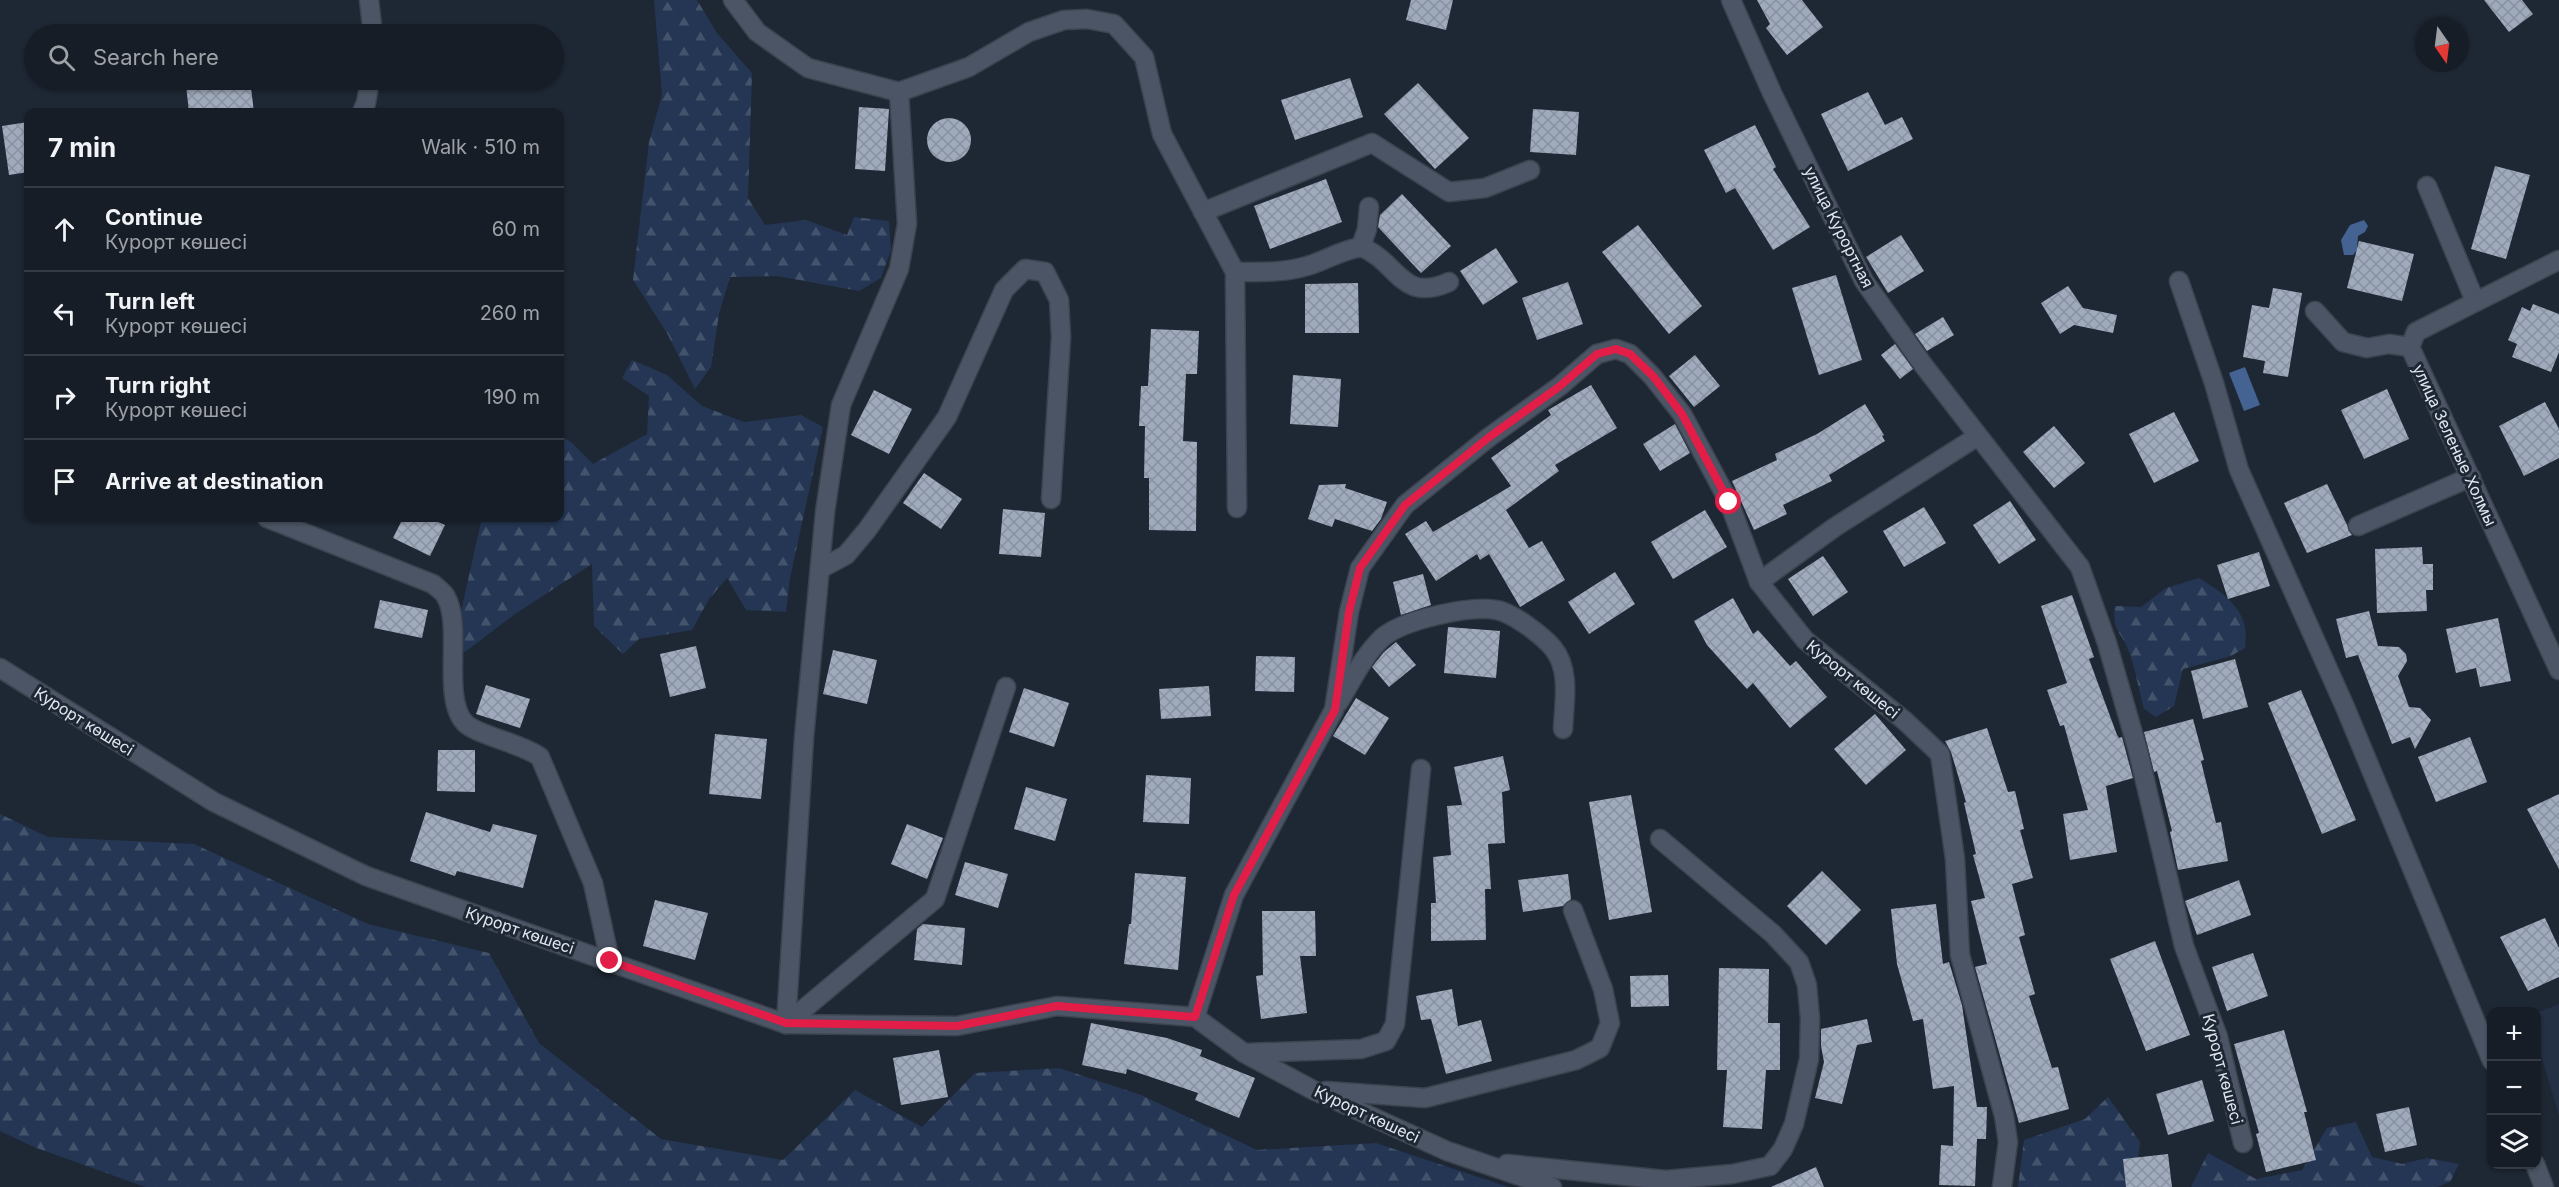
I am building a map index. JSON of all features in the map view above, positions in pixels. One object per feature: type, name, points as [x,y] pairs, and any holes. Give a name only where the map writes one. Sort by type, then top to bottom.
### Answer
[{"type":"street","points":[[369,0],[372,24]]},
{"type":"street","points":[[733,0],[757,32],[808,68],[899,92],[969,67],[1029,32],[1064,20],[1087,19],[1114,24],[1144,57],[1162,134],[1235,272],[1237,508]]},
{"type":"street","name":"улица Курортная","points":[[1731,0],[1772,93],[1864,281],[1924,366],[1978,436]]},
{"type":"street","points":[[364,108],[368,90]]},
{"type":"street","points":[[786,1023],[804,738],[820,569],[841,405],[899,269],[907,224],[899,92]]},
{"type":"street","points":[[1203,212],[1372,143],[1449,192],[1485,188],[1530,170]]},
{"type":"street","points":[[2427,186],[2475,300]]},
{"type":"street","points":[[1361,247],[1367,229],[1369,207]]},
{"type":"street","points":[[1235,272],[1277,272],[1307,266],[1361,247],[1375,254],[1401,278],[1420,289],[1429,289],[1449,282]]},
{"type":"street","name":"улица Зеленые Холмы","points":[[2559,260],[2475,300],[2416,332],[2410,347],[2559,670]]},
{"type":"street","points":[[820,569],[846,555],[860,539],[947,417],[1004,290],[1025,269],[1045,272],[1059,300],[1060,337],[1051,499]]},
{"type":"street","points":[[2179,280],[2214,382],[2239,470],[2345,707],[2487,1049]]},
{"type":"street","points":[[2315,311],[2343,342],[2367,348],[2389,344],[2410,347]]},
{"type":"street","name":"Курорт көшесі","points":[[1195,1017],[1234,895],[1335,710],[1349,612],[1360,568],[1405,505],[1488,438],[1560,386],[1597,354],[1616,349],[1630,354],[1653,376],[1682,414],[1729,502],[1759,582],[1804,640],[1905,720],[1940,754],[1955,859],[1960,955],[2004,1116],[2008,1142],[2002,1187]]},
{"type":"street","points":[[1759,582],[1834,527],[1978,436]]},
{"type":"street","name":"Курорт көшесі","points":[[1978,436],[2080,567],[2107,643],[2138,751],[2184,946],[2218,1037],[2243,1143]]},
{"type":"street","points":[[2358,526],[2471,477]]},
{"type":"street","points":[[277,522],[433,584],[446,596],[450,612],[454,698],[459,716],[467,725],[529,749],[540,758],[593,883],[610,961]]},
{"type":"street","points":[[1335,710],[1368,654],[1384,637],[1426,618],[1464,610],[1498,610],[1523,623],[1554,649],[1565,677],[1563,729]]},
{"type":"street","name":"Курорт көшесі","points":[[0,668],[214,802],[366,876],[786,1023],[957,1026],[1057,1006],[1195,1017],[1244,1053],[1313,1090],[1447,1151],[1552,1187]]},
{"type":"street","points":[[786,1023],[935,898],[1006,687]]},
{"type":"street","points":[[1244,1053],[1361,1049],[1386,1041],[1395,1024],[1421,769]]},
{"type":"street","points":[[1479,1161],[1666,1180],[1732,1174],[1770,1166],[1783,1149],[1794,1124],[1809,1059],[1810,1019],[1807,985],[1799,962],[1773,934],[1660,839]]},
{"type":"street","points":[[1313,1090],[1425,1098],[1576,1060],[1600,1048],[1610,1023],[1603,989],[1573,910]]},
{"type":"street","points":[[2537,1169],[2544,1187]]},
{"type":"shaded area","points":[[2364,220],[2368,226],[2365,232],[2358,236],[2357,250],[2353,255],[2344,255],[2341,240],[2350,225]]},
{"type":"shaded area","points":[[2245,367],[2260,405],[2244,411],[2229,373]]},
{"type":"shaded area","points":[[2559,1004],[2559,1116],[2541,1055],[2541,1011]]},
{"type":"green space","points":[[654,0],[697,0],[717,33],[752,73],[748,198],[765,225],[806,220],[847,235],[854,217],[889,221],[891,250],[881,278],[859,291],[777,276],[730,277],[719,314],[711,367],[695,389],[667,333],[633,280],[649,142],[662,95]]},
{"type":"green space","points":[[632,360],[667,375],[702,406],[744,422],[801,415],[823,427],[790,578],[786,612],[746,610],[727,578],[709,599],[692,630],[639,639],[623,654],[594,626],[592,564],[515,614],[465,652],[455,638],[481,522],[564,522],[564,438],[593,464],[647,434],[649,396],[622,378]]},
{"type":"green space","points":[[2199,578],[2219,591],[2235,606],[2244,624],[2245,648],[2231,656],[2183,669],[2174,706],[2156,717],[2144,709],[2130,656],[2117,630],[2115,606],[2141,607],[2166,588]]},
{"type":"green space","points":[[0,814],[48,837],[194,844],[368,924],[489,953],[539,1043],[661,1139],[783,1160],[855,1090],[922,1127],[975,1073],[1059,1068],[1141,1095],[1257,1150],[1376,1143],[1508,1187],[145,1187],[34,1147],[0,1131]]},
{"type":"green space","points":[[2108,1097],[2140,1142],[2135,1187],[2018,1187],[2024,1140],[2085,1119]]},
{"type":"green space","points":[[2356,1122],[2372,1157],[2402,1164],[2427,1158],[2459,1164],[2450,1182],[2437,1187],[2191,1187],[2208,1153],[2256,1179],[2302,1170],[2327,1128]]},
{"type":"building","points":[[1411,0],[1453,0],[1446,30],[1406,20]]},
{"type":"building","points":[[1757,0],[1802,0],[1823,27],[1787,55],[1766,28],[1770,24]]},
{"type":"building","points":[[2484,0],[2522,0],[2533,14],[2509,32]]},
{"type":"building","points":[[1350,78],[1363,117],[1295,140],[1281,100]]},
{"type":"building","points":[[1418,83],[1469,138],[1435,169],[1384,114]]},
{"type":"building","points":[[187,90],[251,90],[254,108],[189,108]]},
{"type":"building","points":[[1868,92],[1885,125],[1902,117],[1913,139],[1848,171],[1821,114]]},
{"type":"building","points":[[859,107],[889,109],[885,171],[855,169]]},
{"type":"building","points":[[1533,109],[1579,112],[1576,155],[1530,152]]},
{"type":"building","points":[[949,118],[957,119],[965,124],[970,132],[970,148],[965,156],[957,161],[949,162],[941,161],[933,156],[928,148],[927,140],[928,132],[933,124],[941,119]]},
{"type":"building","points":[[24,123],[24,173],[9,175],[2,126]]},
{"type":"building","points":[[1755,125],[1776,167],[1773,169],[1810,227],[1773,250],[1735,188],[1726,193],[1704,150]]},
{"type":"building","points":[[2495,166],[2530,175],[2506,259],[2471,249]]},
{"type":"building","points":[[1326,179],[1342,222],[1270,249],[1254,206]]},
{"type":"building","points":[[1402,194],[1451,246],[1421,273],[1378,227],[1380,215]]},
{"type":"building","points":[[1638,225],[1702,306],[1669,334],[1602,252]]},
{"type":"building","points":[[1901,235],[1924,271],[1888,293],[1866,257]]},
{"type":"building","points":[[2359,241],[2414,254],[2402,301],[2347,288]]},
{"type":"building","points":[[1496,248],[1518,282],[1483,305],[1460,271]]},
{"type":"building","points":[[1836,275],[1862,360],[1819,375],[1792,288]]},
{"type":"building","points":[[1568,282],[1583,324],[1537,340],[1522,298]]},
{"type":"building","points":[[1358,283],[1359,333],[1305,333],[1305,284]]},
{"type":"building","points":[[2068,286],[2083,308],[2117,315],[2113,333],[2074,325],[2060,334],[2041,303]]},
{"type":"building","points":[[2273,288],[2302,293],[2288,377],[2263,373],[2265,361],[2243,357],[2252,305],[2269,308]]},
{"type":"building","points":[[2533,304],[2559,314],[2559,352],[2551,372],[2512,357],[2517,344],[2508,340],[2522,307],[2530,311]]},
{"type":"building","points":[[1943,317],[1954,335],[1927,351],[1915,334]]},
{"type":"building","points":[[1151,329],[1199,331],[1197,374],[1186,374],[1183,441],[1197,442],[1196,531],[1149,530],[1149,478],[1144,478],[1145,426],[1139,426],[1141,386],[1148,386]]},
{"type":"building","points":[[1895,344],[1913,369],[1900,379],[1881,355]]},
{"type":"building","points":[[1695,355],[1720,386],[1694,407],[1669,376]]},
{"type":"building","points":[[1293,375],[1341,379],[1338,427],[1290,424]]},
{"type":"building","points":[[1591,385],[1617,428],[1555,465],[1559,471],[1506,510],[1529,548],[1542,541],[1565,580],[1520,607],[1489,554],[1480,560],[1477,554],[1436,581],[1405,534],[1426,521],[1433,532],[1511,486],[1491,458],[1551,415],[1548,410]]},
{"type":"building","points":[[2387,389],[2409,439],[2364,459],[2341,410]]},
{"type":"building","points":[[874,390],[912,409],[889,454],[851,435]]},
{"type":"building","points":[[2545,402],[2559,429],[2559,458],[2524,476],[2499,426]]},
{"type":"building","points":[[1865,404],[1884,435],[1882,436],[1885,441],[1829,475],[1832,481],[1783,505],[1787,514],[1754,530],[1732,481],[1777,460],[1775,454],[1817,434]]},
{"type":"building","points":[[2174,412],[2199,461],[2154,483],[2129,434]]},
{"type":"building","points":[[1675,424],[1690,453],[1660,471],[1643,444]]},
{"type":"building","points":[[2054,426],[2085,463],[2054,488],[2023,452]]},
{"type":"building","points":[[924,473],[962,499],[941,529],[903,503]]},
{"type":"building","points":[[1346,484],[1345,488],[1387,502],[1381,519],[1372,531],[1335,519],[1332,527],[1308,519],[1319,485]]},
{"type":"building","points":[[2327,484],[2352,535],[2307,553],[2284,503]]},
{"type":"building","points":[[2010,501],[2036,540],[1999,564],[1973,525]]},
{"type":"building","points":[[1924,507],[1946,543],[1904,567],[1883,531]]},
{"type":"building","points":[[1003,509],[1045,513],[1041,557],[999,554]]},
{"type":"building","points":[[1705,510],[1727,547],[1673,579],[1651,542]]},
{"type":"building","points":[[401,522],[438,522],[445,525],[430,556],[393,538]]},
{"type":"building","points":[[2422,547],[2423,564],[2433,564],[2433,590],[2426,590],[2427,611],[2377,613],[2375,549]]},
{"type":"building","points":[[2259,552],[2270,586],[2228,599],[2217,565]]},
{"type":"building","points":[[1823,556],[1848,592],[1813,616],[1788,579]]},
{"type":"building","points":[[1615,572],[1635,604],[1589,634],[1568,602]]},
{"type":"building","points":[[1423,574],[1431,605],[1401,615],[1393,582]]},
{"type":"building","points":[[2072,595],[2094,657],[2089,659],[2117,735],[2119,738],[2122,737],[2133,778],[2106,786],[2117,852],[2070,860],[2063,814],[2088,810],[2064,725],[2060,726],[2047,690],[2067,683],[2041,606]]},
{"type":"building","points":[[1733,598],[1753,634],[1758,630],[1790,666],[1796,661],[1827,697],[1790,728],[1753,683],[1747,689],[1707,645],[1694,621]]},
{"type":"building","points":[[380,600],[428,610],[422,638],[374,628]]},
{"type":"building","points":[[2369,611],[2378,646],[2399,647],[2406,654],[2407,661],[2398,676],[2409,707],[2420,708],[2431,720],[2415,749],[2410,737],[2392,744],[2358,655],[2346,658],[2336,619]]},
{"type":"building","points":[[2498,618],[2511,681],[2480,687],[2476,668],[2456,673],[2446,629]]},
{"type":"building","points":[[1448,627],[1500,631],[1496,678],[1444,673]]},
{"type":"building","points":[[1396,642],[1416,665],[1389,687],[1372,667]]},
{"type":"building","points":[[696,646],[706,688],[670,697],[660,654]]},
{"type":"building","points":[[833,650],[877,660],[867,704],[823,694]]},
{"type":"building","points":[[1256,656],[1295,657],[1294,692],[1255,691]]},
{"type":"building","points":[[2235,659],[2248,707],[2203,719],[2191,671]]},
{"type":"building","points":[[486,685],[530,699],[520,728],[476,714]]},
{"type":"building","points":[[1209,686],[1211,716],[1161,719],[1159,689]]},
{"type":"building","points":[[1024,688],[1069,703],[1054,747],[1009,732]]},
{"type":"building","points":[[2301,690],[2356,820],[2322,834],[2268,703]]},
{"type":"building","points":[[1356,698],[1389,718],[1365,755],[1333,736]]},
{"type":"building","points":[[1875,714],[1906,750],[1866,785],[1834,749]]},
{"type":"building","points":[[2193,719],[2204,760],[2201,761],[2216,823],[2221,822],[2228,861],[2178,870],[2170,832],[2172,831],[2157,771],[2154,772],[2144,732]]},
{"type":"building","points":[[1987,728],[2008,792],[2015,791],[2024,829],[2020,830],[2033,878],[2012,884],[2025,935],[2019,937],[2035,994],[2029,996],[2052,1068],[2058,1067],[2069,1109],[2019,1123],[1975,967],[1987,964],[1971,901],[1985,898],[1973,855],[1976,854],[1964,803],[1966,802],[1951,752],[1945,741]]},
{"type":"building","points":[[715,734],[767,739],[761,799],[709,794]]},
{"type":"building","points":[[2470,737],[2487,782],[2436,802],[2418,757]]},
{"type":"building","points":[[438,750],[475,750],[475,792],[437,791]]},
{"type":"building","points":[[1503,756],[1510,790],[1502,792],[1505,843],[1488,844],[1491,889],[1485,889],[1486,940],[1431,941],[1431,903],[1436,903],[1433,857],[1451,855],[1447,806],[1462,805],[1454,767]]},
{"type":"building","points":[[1146,775],[1191,778],[1189,824],[1143,822]]},
{"type":"building","points":[[1026,787],[1067,799],[1055,841],[1014,829]]},
{"type":"building","points":[[2559,794],[2559,869],[2527,809]]},
{"type":"building","points":[[1631,795],[1652,912],[1609,920],[1589,802]]},
{"type":"building","points":[[426,812],[490,832],[493,824],[537,835],[523,888],[457,871],[455,876],[410,861]]},
{"type":"building","points":[[907,824],[943,838],[927,879],[891,864]]},
{"type":"building","points":[[965,862],[1008,874],[998,908],[955,895]]},
{"type":"building","points":[[1822,871],[1861,910],[1826,945],[1787,906]]},
{"type":"building","points":[[1135,873],[1186,877],[1178,970],[1124,964],[1129,924],[1131,924]]},
{"type":"building","points":[[1568,874],[1571,899],[1563,906],[1523,912],[1518,880]]},
{"type":"building","points":[[2239,880],[2251,915],[2197,935],[2185,901]]},
{"type":"building","points":[[655,900],[708,913],[695,960],[643,946]]},
{"type":"building","points":[[1936,904],[1943,964],[1949,962],[1962,1005],[1977,1107],[1987,1107],[1986,1139],[1977,1139],[1975,1186],[1939,1185],[1941,1145],[1953,1146],[1954,1086],[1933,1089],[1923,1019],[1913,1021],[1897,964],[1891,909]]},
{"type":"building","points":[[1262,911],[1315,911],[1316,956],[1300,956],[1307,1013],[1261,1019],[1256,976],[1263,975]]},
{"type":"building","points":[[2545,918],[2559,948],[2559,977],[2528,991],[2500,937]]},
{"type":"building","points":[[923,924],[965,928],[962,965],[914,960],[917,929]]},
{"type":"building","points":[[2155,941],[2190,1035],[2146,1051],[2110,959]]},
{"type":"building","points":[[2253,953],[2268,996],[2227,1011],[2212,967]]},
{"type":"building","points":[[1719,968],[1769,969],[1768,1023],[1780,1023],[1780,1070],[1766,1070],[1762,1129],[1723,1127],[1727,1070],[1717,1070]]},
{"type":"building","points":[[1668,975],[1669,1006],[1631,1007],[1630,976]]},
{"type":"building","points":[[1452,989],[1458,1026],[1481,1020],[1492,1061],[1446,1074],[1431,1019],[1421,1020],[1416,996]]},
{"type":"building","points":[[1867,1019],[1872,1042],[1857,1045],[1842,1104],[1815,1098],[1824,1062],[1821,1029]]},
{"type":"building","points":[[1091,1023],[1167,1038],[1202,1050],[1200,1056],[1255,1078],[1239,1118],[1195,1100],[1198,1093],[1127,1069],[1126,1074],[1082,1065]]},
{"type":"building","points":[[2284,1030],[2307,1112],[2304,1112],[2316,1160],[2266,1172],[2256,1134],[2259,1133],[2234,1044]]},
{"type":"building","points":[[939,1050],[948,1097],[901,1105],[893,1058]]},
{"type":"building","points":[[2202,1080],[2214,1121],[2168,1135],[2156,1094]]},
{"type":"building","points":[[2409,1107],[2417,1145],[2385,1152],[2376,1114]]},
{"type":"building","points":[[2168,1154],[2172,1187],[2126,1187],[2123,1159]]},
{"type":"building","points":[[1816,1167],[1824,1187],[1771,1187]]},
{"type":"route","points":[[610,961],[786,1023],[957,1026],[1057,1006],[1195,1017],[1234,895],[1271,823],[1335,710],[1349,612],[1360,568],[1405,505],[1488,438],[1560,386],[1597,354],[1616,349],[1630,354],[1653,376],[1682,414],[1705,453],[1729,502]]}]
